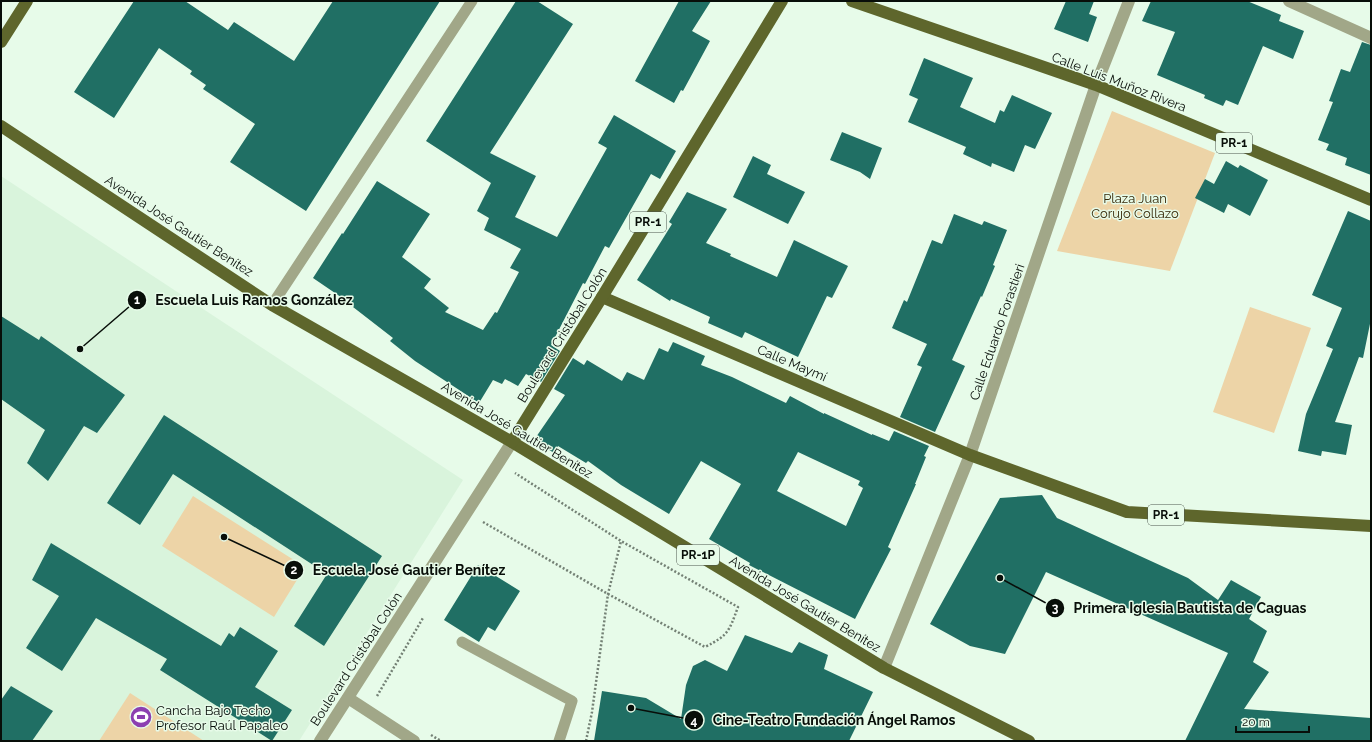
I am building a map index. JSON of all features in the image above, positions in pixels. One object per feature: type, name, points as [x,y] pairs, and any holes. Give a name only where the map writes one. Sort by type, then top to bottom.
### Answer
[{"type":"main road","points":[[1,42],[27,1]]},
{"type":"main road","name":"Boulevard Cristóbal Colón","points":[[512,442],[782,1]]},
{"type":"main road","name":"Calle Luis Muñoz Rivera","points":[[852,1],[1096,85],[1371,200]]},
{"type":"main road","name":"Avenida José Gautier Benítez","points":[[1,126],[272,304],[512,442],[884,668],[1029,741]]},
{"type":"main road","name":"Calle Maymí","points":[[602,297],[970,455]]},
{"type":"main road","name":"PR-1","points":[[970,455],[1127,512],[1371,526]]},
{"type":"street","name":"Calle Eduardo Forastieri","points":[[884,668],[970,455],[1096,85],[1129,1]]},
{"type":"street","points":[[1289,1],[1371,38]]},
{"type":"street","name":"Boulevard Cristóbal Colón","points":[[320,741],[512,442]]},
{"type":"street","points":[[348,698],[414,741]]},
{"type":"lane","points":[[272,304],[472,1]]},
{"type":"lane","points":[[462,642],[572,700],[560,741]]},
{"type":"path","points":[[481,520],[608,594],[705,647],[718,641],[728,632],[738,607],[621,542],[514,472]]},
{"type":"path","points":[[586,741],[592,712],[608,594],[621,542]]},
{"type":"path","points":[[376,699],[424,616]]},
{"type":"path","points":[[428,733],[440,741]]},
{"type":"shaded area","points":[[1,176],[463,480],[299,741],[1,741]]},
{"type":"green space","name":"Plaza Juan Corujo Collazo","points":[[1112,111],[1215,153],[1170,271],[1057,251]]},
{"type":"green space","points":[[1250,307],[1311,328],[1274,433],[1213,412]]},
{"type":"green space","points":[[193,496],[305,567],[274,617],[162,546]]},
{"type":"green space","name":"Cancha Bajo Techo Profesor Raúl Papaleo","points":[[130,693],[204,741],[99,741]]},
{"type":"building","points":[[134,1],[185,1],[228,30],[234,22],[294,61],[333,1],[440,1],[306,211],[230,162],[255,124],[203,89],[206,85],[190,74],[192,71],[159,48],[114,118],[74,92]]},
{"type":"building","points":[[516,1],[537,1],[573,24],[490,153],[536,176],[515,217],[557,237],[607,148],[598,143],[614,115],[676,151],[660,179],[651,174],[609,248],[605,246],[585,284],[583,283],[551,345],[560,351],[541,382],[526,374],[518,386],[505,379],[502,384],[493,380],[479,403],[415,361],[390,341],[393,338],[353,307],[354,306],[313,278],[377,181],[430,214],[402,257],[431,279],[424,288],[449,308],[445,312],[483,330],[495,312],[497,313],[519,272],[510,268],[521,249],[484,230],[489,218],[477,211],[491,183],[426,141]]},
{"type":"building","points":[[679,1],[711,1],[692,31],[710,41],[683,91],[681,90],[674,103],[635,81]]},
{"type":"building","points":[[1066,1],[1094,1],[1089,14],[1097,17],[1088,42],[1054,29]]},
{"type":"building","points":[[1151,1],[1247,1],[1281,15],[1279,21],[1304,31],[1293,59],[1263,46],[1238,105],[1226,100],[1223,106],[1204,98],[1205,95],[1157,75],[1175,32],[1142,21]]},
{"type":"building","points":[[1362,42],[1371,45],[1371,175],[1345,165],[1347,158],[1326,150],[1329,144],[1318,140],[1333,102],[1329,101],[1341,69],[1350,72]]},
{"type":"building","points":[[924,58],[973,78],[960,107],[995,123],[1000,110],[1004,112],[1012,95],[1052,113],[1035,149],[1025,145],[1014,172],[992,163],[991,167],[963,154],[966,147],[908,122],[918,99],[909,95]]},
{"type":"building","points":[[842,132],[882,148],[870,179],[860,172],[830,160]]},
{"type":"building","points":[[753,156],[771,165],[767,174],[805,192],[788,224],[733,197]]},
{"type":"building","points":[[1226,161],[1238,168],[1240,165],[1268,180],[1250,216],[1228,204],[1224,213],[1195,198],[1205,179],[1214,184]]},
{"type":"building","points":[[687,192],[727,209],[706,243],[731,254],[730,256],[777,277],[794,240],[848,266],[832,298],[827,296],[798,357],[745,332],[742,338],[708,323],[710,317],[671,299],[670,301],[637,280],[672,224],[669,222]]},
{"type":"building","points":[[1348,211],[1371,221],[1371,319],[1363,358],[1359,357],[1335,422],[1352,425],[1346,455],[1322,451],[1321,456],[1298,451],[1306,414],[1333,349],[1326,346],[1342,308],[1312,295]]},
{"type":"building","points":[[954,214],[982,225],[984,221],[1007,230],[993,265],[995,266],[982,297],[981,296],[952,360],[965,366],[935,432],[900,417],[922,367],[917,365],[927,344],[892,328],[904,300],[907,302],[932,240],[942,244]]},
{"type":"building","points":[[1,316],[39,340],[41,336],[125,395],[97,433],[84,426],[48,481],[27,463],[45,430],[1,399]]},
{"type":"building","points":[[673,342],[705,356],[701,365],[732,377],[786,403],[790,396],[824,414],[872,435],[889,441],[894,431],[929,446],[924,456],[926,457],[916,484],[888,547],[891,549],[855,619],[749,565],[750,563],[709,539],[741,484],[701,461],[669,514],[621,485],[588,461],[586,463],[558,446],[554,453],[534,440],[565,395],[554,389],[573,358],[584,365],[587,360],[622,381],[627,372],[644,380],[659,348],[668,352]],"holes":[[[798,452],[860,481],[858,485],[863,488],[846,526],[777,491]]]},
{"type":"building","points":[[164,415],[382,556],[324,646],[294,626],[327,574],[173,474],[140,525],[107,503]]},
{"type":"building","points":[[1042,495],[1057,518],[1188,578],[1218,600],[1231,580],[1261,597],[1249,619],[1267,631],[1253,662],[1269,672],[1244,709],[1371,718],[1371,741],[1185,741],[1228,653],[1046,572],[1005,654],[970,646],[930,624],[1000,498]]},
{"type":"building","points":[[51,543],[221,646],[229,633],[234,637],[240,627],[278,651],[255,687],[292,710],[272,741],[160,670],[167,659],[96,618],[62,671],[26,648],[59,596],[32,580]]},
{"type":"building","points":[[478,565],[520,591],[495,631],[488,627],[479,642],[444,620]]},
{"type":"building","points":[[745,635],[792,653],[799,642],[828,655],[824,669],[873,692],[849,741],[594,741],[602,691],[646,698],[681,719],[686,685],[693,666],[705,660],[727,671]]},
{"type":"building","points":[[11,686],[53,711],[32,741],[1,741],[1,700]]},
{"type":"place","name":"Escuela Luis Ramos González","points":[[80,349]]},
{"type":"place","name":"Escuela José Gautier Benítez","points":[[224,537]]},
{"type":"place","name":"Primera Iglesia Bautista de Caguas","points":[[1000,578]]},
{"type":"place","name":"Cine-Teatro Fundación Ángel Ramos","points":[[631,708]]},
{"type":"place","name":"Cancha Bajo Techo Profesor Raúl Papaleo","points":[[141,717]]}]
